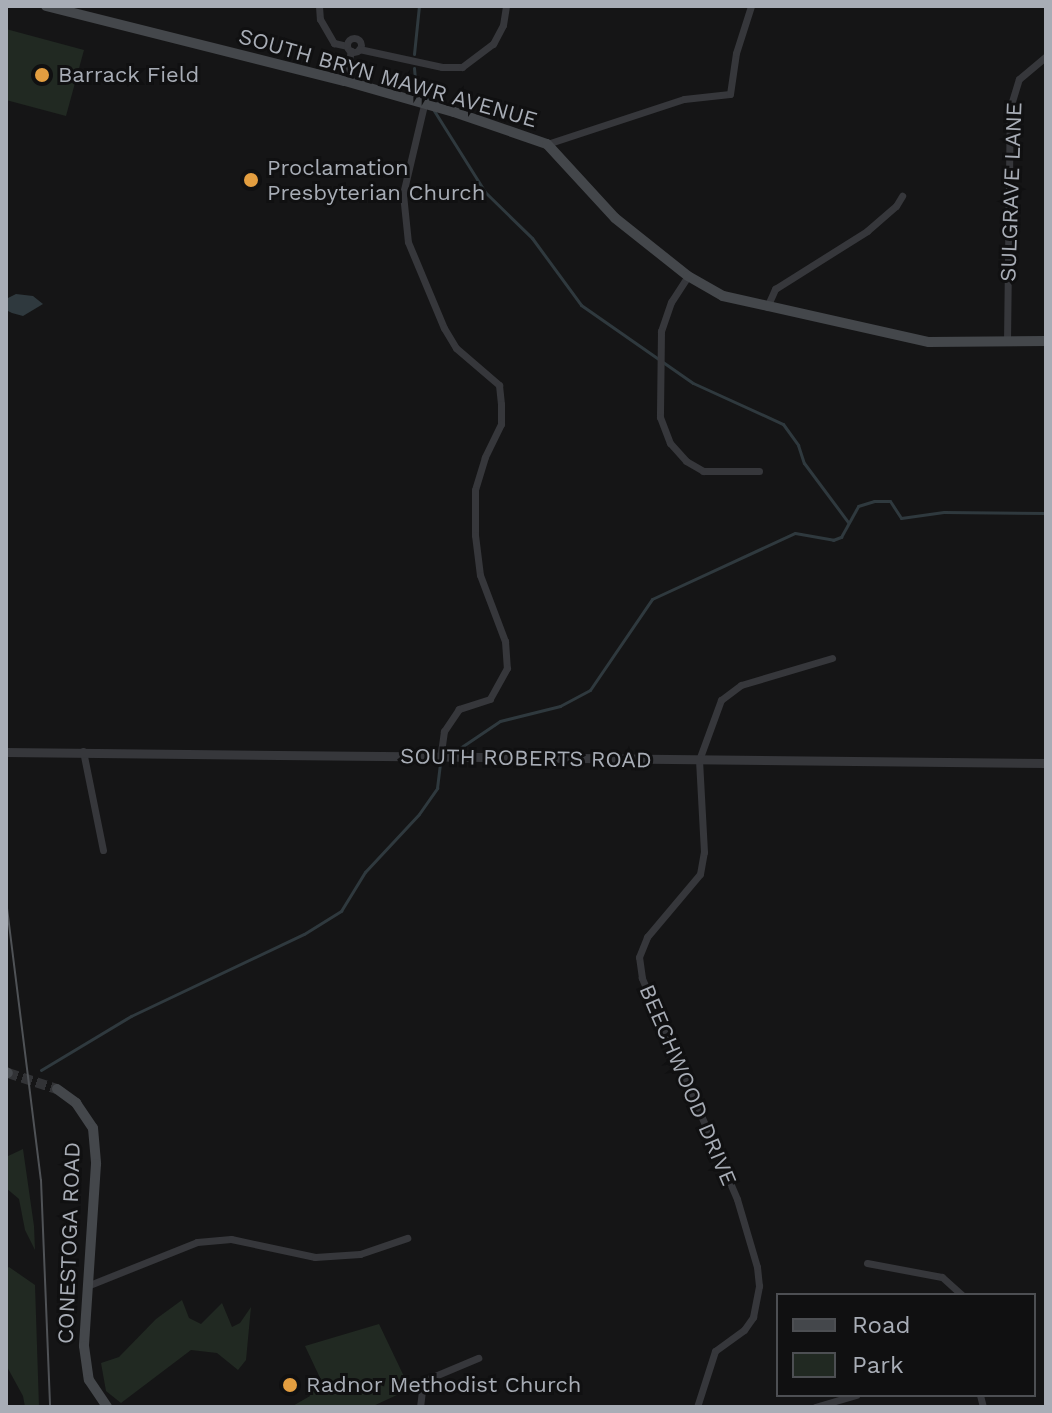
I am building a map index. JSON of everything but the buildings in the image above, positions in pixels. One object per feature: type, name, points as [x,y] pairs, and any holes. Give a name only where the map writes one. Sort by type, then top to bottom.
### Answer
[{"type":"main road","name":"SOUTH BRYN MAWR AVENUE","points":[[46,6],[345,81],[454,112],[547,144],[615,218],[688,276],[723,296],[929,342],[1046,341]]},
{"type":"main road","name":"CONESTOGA ROAD","points":[[57,1089],[76,1103],[93,1128],[96,1164],[85,1364],[95,1392],[107,1407]]},
{"type":"street","points":[[319,6],[320,19],[334,43],[442,67],[462,67],[493,44],[503,25],[506,6]]},
{"type":"street","points":[[547,144],[684,99],[730,94],[736,53],[751,6]]},
{"type":"street","points":[[345,81],[353,49]]},
{"type":"street","name":"SULGRAVE LANE","points":[[1007,342],[1010,108],[1019,79],[1046,56]]},
{"type":"street","points":[[426,105],[403,194],[408,242],[444,328],[456,348],[499,385],[501,424],[485,457],[475,490],[475,535],[480,575],[505,641],[507,668],[490,699],[459,709],[444,731],[440,758]]},
{"type":"street","points":[[767,307],[775,289],[867,231],[896,206],[902,196]]},
{"type":"street","points":[[688,276],[671,302],[661,331],[658,366],[660,417],[670,443],[686,461],[703,471],[759,471]]},
{"type":"street","points":[[699,760],[721,700],[741,685],[832,658]]},
{"type":"street","points":[[83,751],[103,850]]},
{"type":"street","name":"SOUTH ROBERTS ROAD","points":[[6,752],[1046,763]]},
{"type":"street","name":"BEECHWOOD DRIVE","points":[[697,1407],[715,1351],[744,1330],[753,1317],[759,1286],[737,1199],[642,978],[639,957],[647,937],[700,874],[704,852],[699,760]]},
{"type":"street","points":[[87,1286],[197,1242],[231,1239],[315,1257],[360,1254],[407,1238]]},
{"type":"street","points":[[867,1263],[942,1277],[960,1293]]},
{"type":"street","points":[[420,1407],[423,1381],[478,1358]]},
{"type":"street","points":[[815,1407],[849,1397]]},
{"type":"green space","name":"Barrack Field","points":[[6,29],[84,50],[66,116],[6,100]]},
{"type":"green space","points":[[23,1149],[35,1250],[25,1230],[19,1199],[6,1188],[6,1157]]},
{"type":"green space","points":[[9,1267],[35,1285],[39,1407],[25,1407],[23,1396],[6,1365],[6,1269]]},
{"type":"green space","points":[[182,1300],[189,1318],[201,1324],[222,1303],[232,1327],[240,1323],[251,1307],[246,1360],[238,1370],[217,1353],[191,1350],[121,1403],[106,1391],[101,1363],[119,1357],[156,1319]]},
{"type":"green space","points":[[379,1324],[410,1389],[371,1407],[291,1407],[310,1396],[307,1389],[322,1382],[305,1346]]},
{"type":"shaded area","points":[[16,294],[33,296],[43,304],[23,316],[12,313],[6,310],[6,299]]},
{"type":"waterway","points":[[414,54],[419,6]]},
{"type":"waterway","points":[[414,68],[415,80],[429,102]]},
{"type":"waterway","points":[[433,109],[485,192],[532,238],[581,305],[693,383],[783,424],[798,445],[804,463],[848,522]]},
{"type":"waterway","points":[[454,752],[500,721],[560,706],[590,690],[652,599],[795,533],[833,540],[841,537],[858,506],[874,501],[890,501],[901,518],[944,512],[1046,513]]},
{"type":"waterway","points":[[41,1070],[131,1016],[304,934],[341,911],[365,872],[419,814],[437,788],[440,765]]},
{"type":"tunnel","points":[[8,1073],[57,1089]]},
{"type":"tram line","points":[[6,900],[41,1180],[50,1407]]},
{"type":"place","name":"Barrack Field","points":[[42,75]]},
{"type":"place","name":"Proclamation Presbyterian Church","points":[[251,180]]},
{"type":"place","name":"Radnor Methodist Church","points":[[290,1385]]}]
